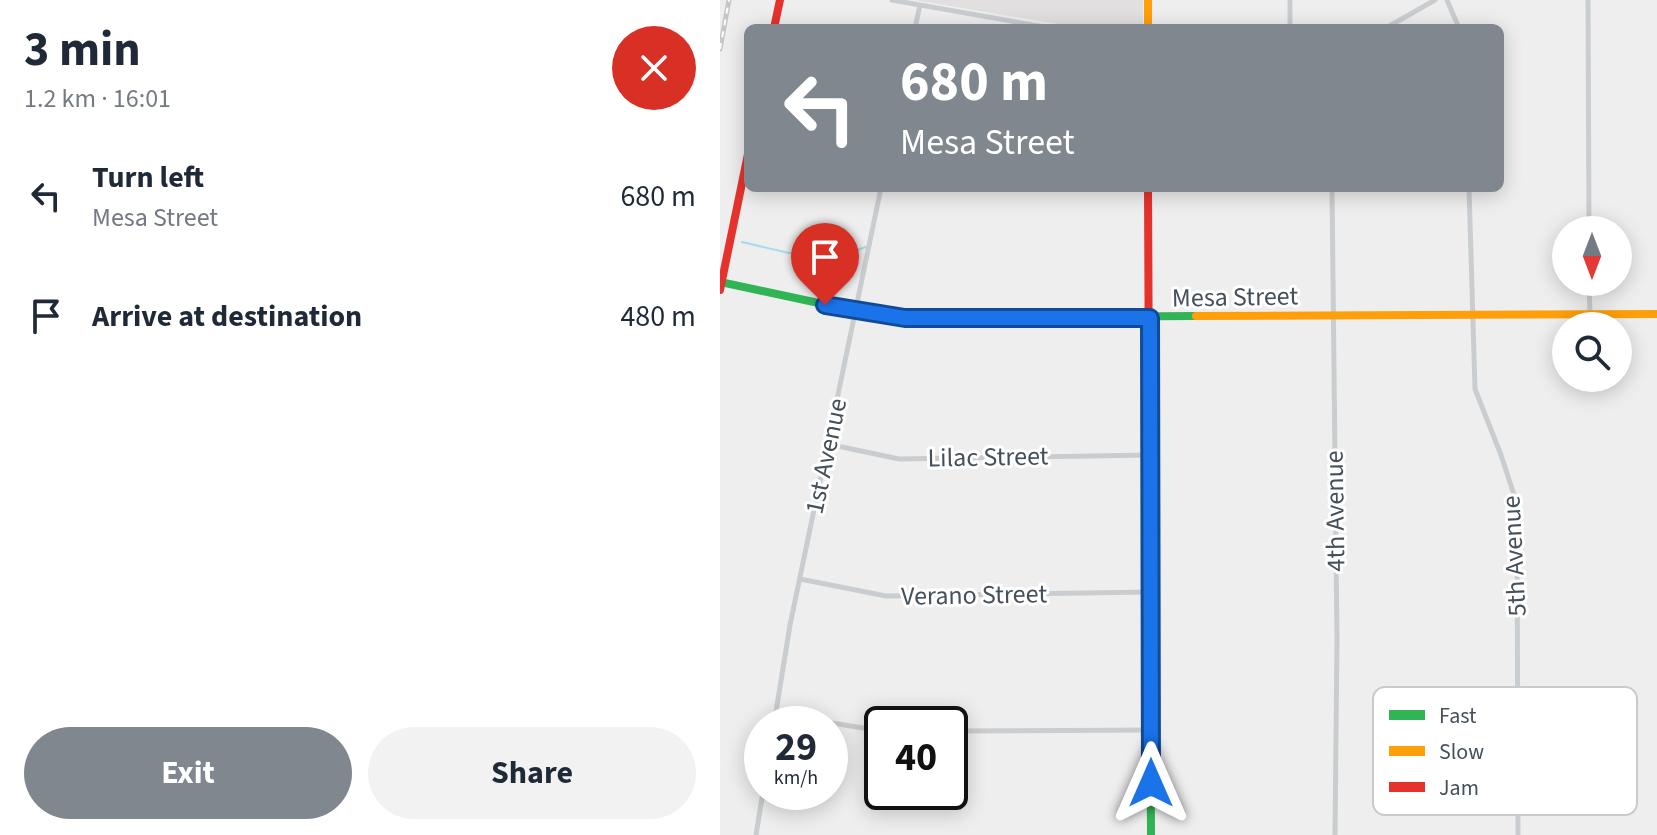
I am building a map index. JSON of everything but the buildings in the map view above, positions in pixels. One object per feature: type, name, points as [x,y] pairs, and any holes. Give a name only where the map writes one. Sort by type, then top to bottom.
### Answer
[{"type":"street","points":[[775,24],[780,0]]},
{"type":"street","points":[[892,0],[1027,24]]},
{"type":"street","points":[[1148,0],[1148,24]]},
{"type":"street","points":[[1290,0],[1290,24]]},
{"type":"street","points":[[1393,24],[1435,0]]},
{"type":"street","points":[[1447,0],[1457,24]]},
{"type":"street","points":[[1588,0],[1589,216]]},
{"type":"street","points":[[916,24],[920,5]]},
{"type":"street","points":[[720,285],[744,173]]},
{"type":"street","name":"1st Avenue","points":[[777,706],[800,579],[880,192]]},
{"type":"street","points":[[1148,192],[1151,835]]},
{"type":"street","name":"4th Avenue","points":[[1332,192],[1337,639],[1335,835]]},
{"type":"street","name":"5th Avenue","points":[[1469,192],[1475,389],[1517,504],[1518,687]]},
{"type":"street","name":"Mesa Street","points":[[720,285],[905,318],[1552,314]]},
{"type":"street","name":"Mesa Street","points":[[1632,314],[1657,314]]},
{"type":"street","name":"Lilac Street","points":[[828,444],[899,459],[1150,455]]},
{"type":"street","name":"Verano Street","points":[[800,579],[886,596],[1150,592]]},
{"type":"street","points":[[968,731],[1150,730]]},
{"type":"street","points":[[756,835],[760,810]]},
{"type":"street","name":"5th Avenue","points":[[1518,815],[1518,835]]},
{"type":"shaded area","points":[[914,0],[1143,0],[1143,24],[1057,24]]},
{"type":"waterway","points":[[742,242],[789,253],[866,247]]},
{"type":"railway","points":[[720,49],[729,0]]},
{"type":"traffic: fast","points":[[720,282],[856,311],[905,318],[1196,316]]},
{"type":"traffic: fast","points":[[1150,636],[1151,835]]},
{"type":"traffic: slow","points":[[1148,0],[1148,24]]},
{"type":"traffic: slow","points":[[1196,316],[1657,314]]},
{"type":"traffic: jam","points":[[775,24],[780,0]]},
{"type":"traffic: jam","points":[[720,290],[744,173]]},
{"type":"traffic: jam","points":[[1148,192],[1150,636]]},
{"type":"route","points":[[825,305],[896,318],[1150,318],[1151,783]]}]
